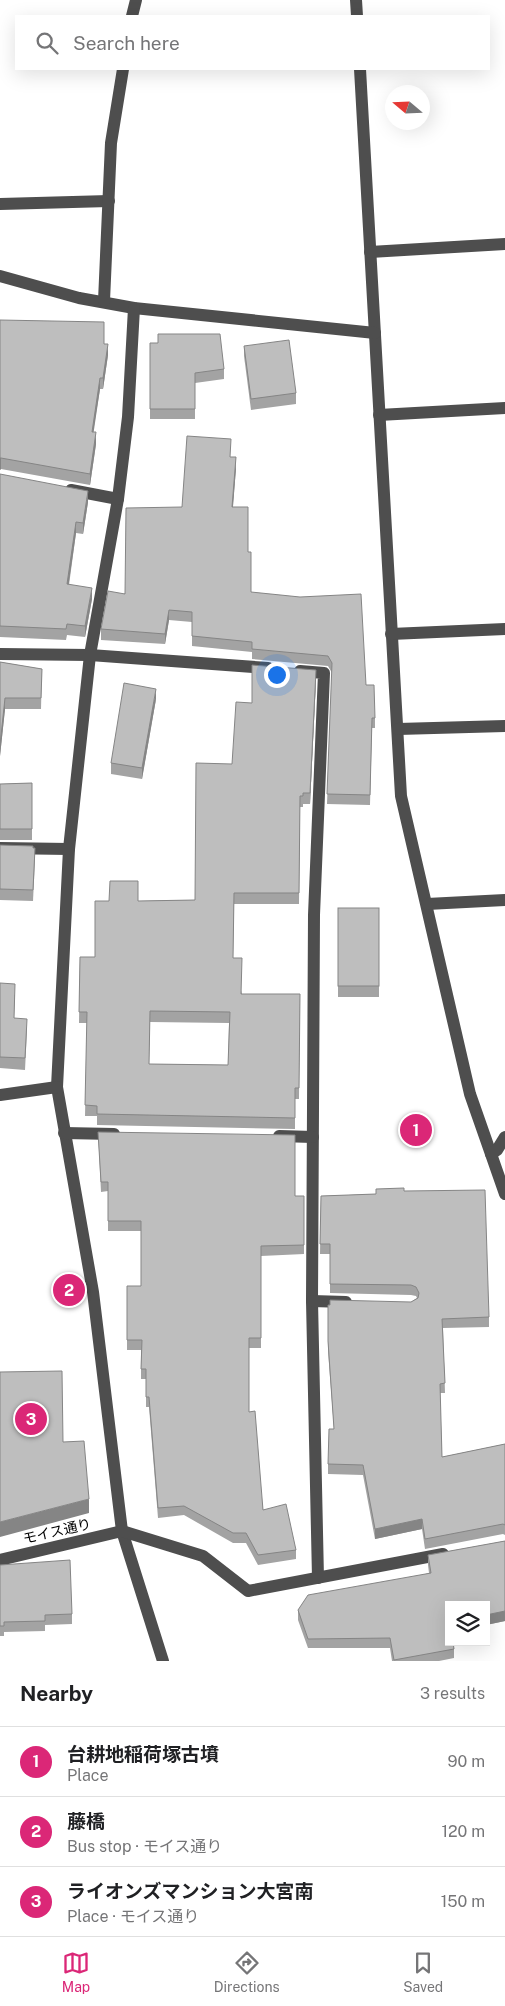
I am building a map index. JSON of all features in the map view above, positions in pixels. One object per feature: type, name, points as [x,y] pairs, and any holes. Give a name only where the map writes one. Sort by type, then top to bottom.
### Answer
[{"type":"street","points":[[132,15],[136,0]]},
{"type":"street","points":[[356,0],[357,15]]},
{"type":"street","points":[[104,301],[110,143],[123,70]]},
{"type":"street","points":[[360,70],[401,796],[470,1094],[505,1194]]},
{"type":"street","points":[[0,204],[109,201]]},
{"type":"street","points":[[370,252],[505,244]]},
{"type":"street","points":[[0,276],[79,298],[104,301],[134,308],[374,333]]},
{"type":"street","points":[[134,308],[128,416],[118,499],[90,655],[69,849],[57,1087],[92,1292],[122,1532],[163,1661]]},
{"type":"street","points":[[379,415],[505,408]]},
{"type":"street","points":[[54,487],[118,499]]},
{"type":"street","points":[[391,634],[505,629]]},
{"type":"street","points":[[0,654],[90,655],[324,673],[314,915],[312,1301],[318,1578]]},
{"type":"street","points":[[398,729],[505,726]]},
{"type":"street","points":[[0,848],[69,849]]},
{"type":"street","points":[[427,904],[505,900]]},
{"type":"street","points":[[0,1095],[57,1087]]},
{"type":"street","points":[[64,1133],[124,1134]]},
{"type":"street","points":[[263,1136],[313,1137]]},
{"type":"street","points":[[491,1154],[498,1150],[505,1138]]},
{"type":"street","points":[[312,1301],[361,1302]]},
{"type":"street","points":[[122,1532],[203,1556],[248,1591],[456,1552]]},
{"type":"street","name":"モイス通り","points":[[0,1560],[122,1532]]},
{"type":"building","points":[[0,320],[104,322],[104,344],[108,344],[103,378],[100,378],[92,432],[96,432],[90,474],[0,458]]},
{"type":"building","points":[[158,334],[220,334],[224,369],[195,373],[195,409],[150,409],[150,343],[158,343]]},
{"type":"building","points":[[289,340],[296,393],[251,399],[244,346]]},
{"type":"building","points":[[187,436],[231,439],[230,457],[236,457],[232,507],[248,507],[248,552],[251,552],[251,592],[300,597],[361,594],[366,685],[374,685],[375,718],[372,718],[370,795],[327,794],[332,663],[328,656],[252,649],[252,642],[192,636],[192,612],[169,610],[165,634],[101,629],[108,591],[125,594],[126,508],[182,507]]},
{"type":"building","points":[[0,474],[88,491],[83,523],[76,522],[67,584],[92,588],[85,626],[67,624],[66,629],[0,626]]},
{"type":"building","points":[[0,662],[42,669],[41,698],[5,698],[0,745]]},
{"type":"building","points":[[252,665],[316,670],[310,793],[303,793],[303,796],[300,796],[299,893],[234,893],[233,958],[242,958],[241,994],[300,994],[299,1088],[295,1088],[295,1118],[97,1114],[97,1106],[85,1105],[87,1012],[79,1012],[80,957],[95,957],[95,901],[109,901],[110,881],[138,881],[138,901],[195,900],[196,763],[232,764],[236,702],[252,703]],"holes":[[[150,1011],[230,1012],[228,1065],[149,1064]]]},
{"type":"building","points":[[124,683],[156,689],[142,768],[111,763]]},
{"type":"building","points":[[32,783],[32,829],[0,829],[0,784]]},
{"type":"building","points":[[0,845],[33,846],[35,848],[33,890],[0,889]]},
{"type":"building","points":[[338,908],[379,908],[379,986],[338,986]]},
{"type":"building","points":[[0,983],[15,984],[14,1018],[27,1019],[25,1058],[0,1057]]},
{"type":"building","points":[[98,1132],[295,1135],[295,1196],[304,1196],[304,1245],[261,1246],[261,1338],[249,1338],[249,1412],[255,1411],[263,1510],[286,1504],[296,1550],[258,1555],[246,1533],[233,1533],[184,1506],[158,1508],[149,1397],[146,1397],[146,1369],[141,1369],[142,1340],[127,1340],[127,1286],[141,1286],[141,1221],[108,1221],[108,1182],[101,1182]]},
{"type":"building","points":[[404,1188],[404,1191],[485,1190],[489,1317],[442,1319],[445,1383],[440,1384],[442,1457],[505,1444],[505,1525],[425,1539],[422,1519],[375,1529],[363,1465],[328,1464],[329,1429],[334,1429],[328,1341],[328,1305],[330,1305],[330,1300],[411,1302],[418,1298],[419,1293],[416,1287],[411,1285],[330,1284],[330,1244],[320,1244],[321,1196],[376,1194],[376,1189]]},
{"type":"building","points":[[62,1371],[63,1442],[84,1441],[89,1499],[0,1522],[0,1372]]},
{"type":"building","points":[[505,1541],[505,1611],[490,1614],[490,1601],[445,1601],[445,1646],[454,1646],[454,1649],[394,1660],[390,1638],[308,1639],[298,1610],[308,1595],[431,1573],[428,1555]]},
{"type":"building","points":[[70,1560],[72,1614],[45,1615],[45,1621],[4,1622],[4,1626],[0,1626],[0,1565]]},
{"type":"place","name":"台耕地稲荷塚古墳","points":[[416,1130]]},
{"type":"place","name":"藤橋","points":[[69,1290]]},
{"type":"place","name":"ライオンズマンション大宮南","points":[[31,1419]]}]
